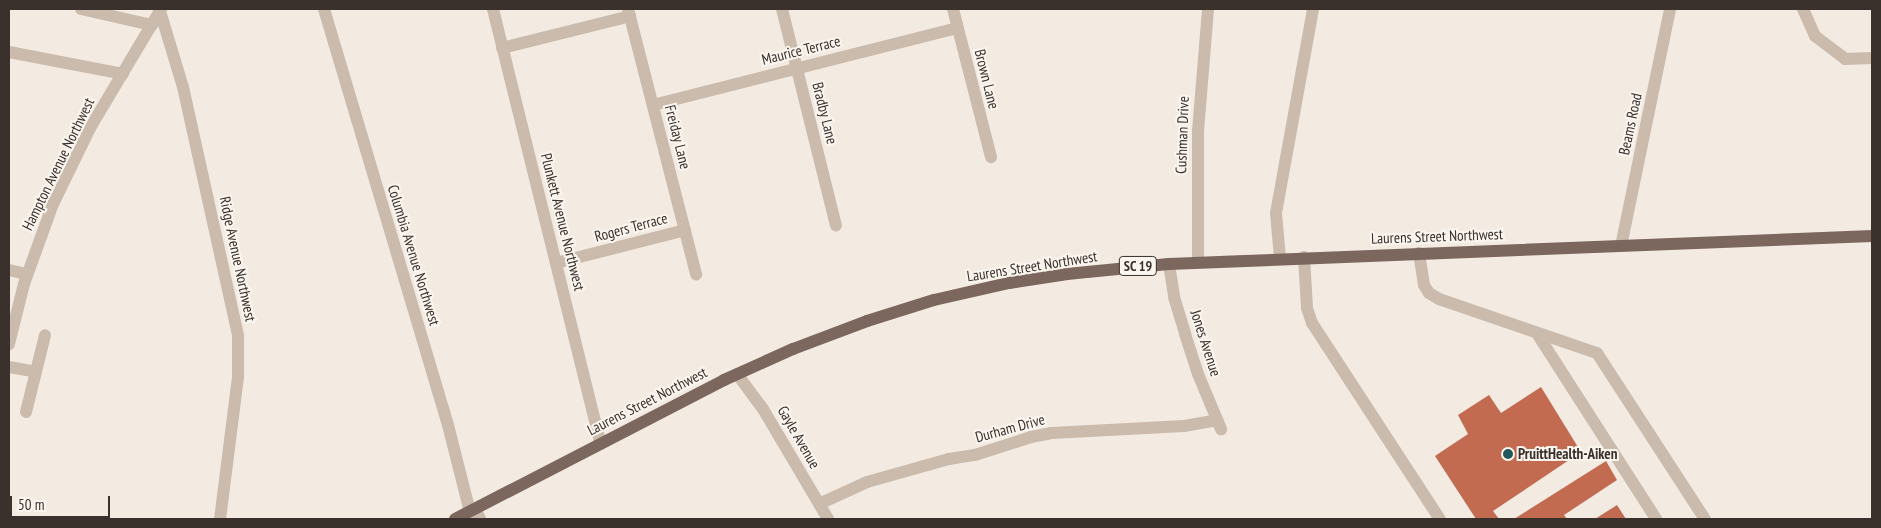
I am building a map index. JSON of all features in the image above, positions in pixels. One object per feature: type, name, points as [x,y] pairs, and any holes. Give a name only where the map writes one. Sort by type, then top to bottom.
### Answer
[{"type":"main road","name":"Laurens Street Northwest","points":[[456,519],[475,513],[601,444],[737,374],[793,349],[867,321],[934,300],[1009,283],[1067,274],[1198,262],[1872,236]]},
{"type":"street","points":[[81,9],[152,25]]},
{"type":"street","name":"Columbia Avenue Northwest","points":[[324,9],[475,513]]},
{"type":"street","name":"Plunkett Avenue Northwest","points":[[493,9],[601,444]]},
{"type":"street","name":"Bradby Lane","points":[[782,9],[836,224]]},
{"type":"street","name":"Brown Lane","points":[[953,9],[991,157]]},
{"type":"street","name":"Cushman Drive","points":[[1198,262],[1198,132],[1208,9]]},
{"type":"street","points":[[1280,258],[1276,213],[1313,9]]},
{"type":"street","name":"Beams Road","points":[[1621,246],[1670,9]]},
{"type":"street","points":[[1803,9],[1815,36],[1845,59],[1872,58]]},
{"type":"street","name":"Hampton Avenue Northwest","points":[[9,344],[11,326],[27,274],[53,204],[90,128],[160,10]]},
{"type":"street","name":"Ridge Avenue Northwest","points":[[160,10],[183,87],[238,336],[238,376],[220,519]]},
{"type":"street","points":[[502,48],[629,12]]},
{"type":"street","name":"Freiday Lane","points":[[629,12],[696,274]]},
{"type":"street","name":"Maurice Terrace","points":[[653,105],[958,28]]},
{"type":"street","points":[[9,52],[123,74]]},
{"type":"street","name":"Rogers Terrace","points":[[556,263],[684,230]]},
{"type":"street","points":[[1419,253],[1421,276],[1429,293],[1454,306],[1596,353],[1705,519]]},
{"type":"street","points":[[1304,258],[1307,308],[1312,322],[1440,519]]},
{"type":"street","name":"Jones Avenue","points":[[1169,264],[1174,297],[1185,334],[1198,374],[1219,424]]},
{"type":"street","points":[[9,270],[27,274]]},
{"type":"street","points":[[26,412],[44,335]]},
{"type":"street","points":[[1538,335],[1656,519]]},
{"type":"street","points":[[9,366],[36,372]]},
{"type":"street","name":"Gayle Avenue","points":[[737,374],[763,409],[828,519]]},
{"type":"street","name":"Durham Drive","points":[[819,504],[867,482],[1052,432],[1219,424]]},
{"type":"building","name":"PruittHealth-Aiken","points":[[1541,387],[1581,452],[1493,511],[1499,519],[1476,519],[1435,456],[1468,434],[1458,415],[1489,395],[1501,413]]},
{"type":"building","points":[[1606,461],[1617,480],[1564,515],[1567,519],[1514,519]]},
{"type":"building","name":"PruittHealth-Aiken","points":[[1617,505],[1626,519],[1595,519]]},
{"type":"place","name":"PruittHealth-Aiken","points":[[1508,454]]}]
